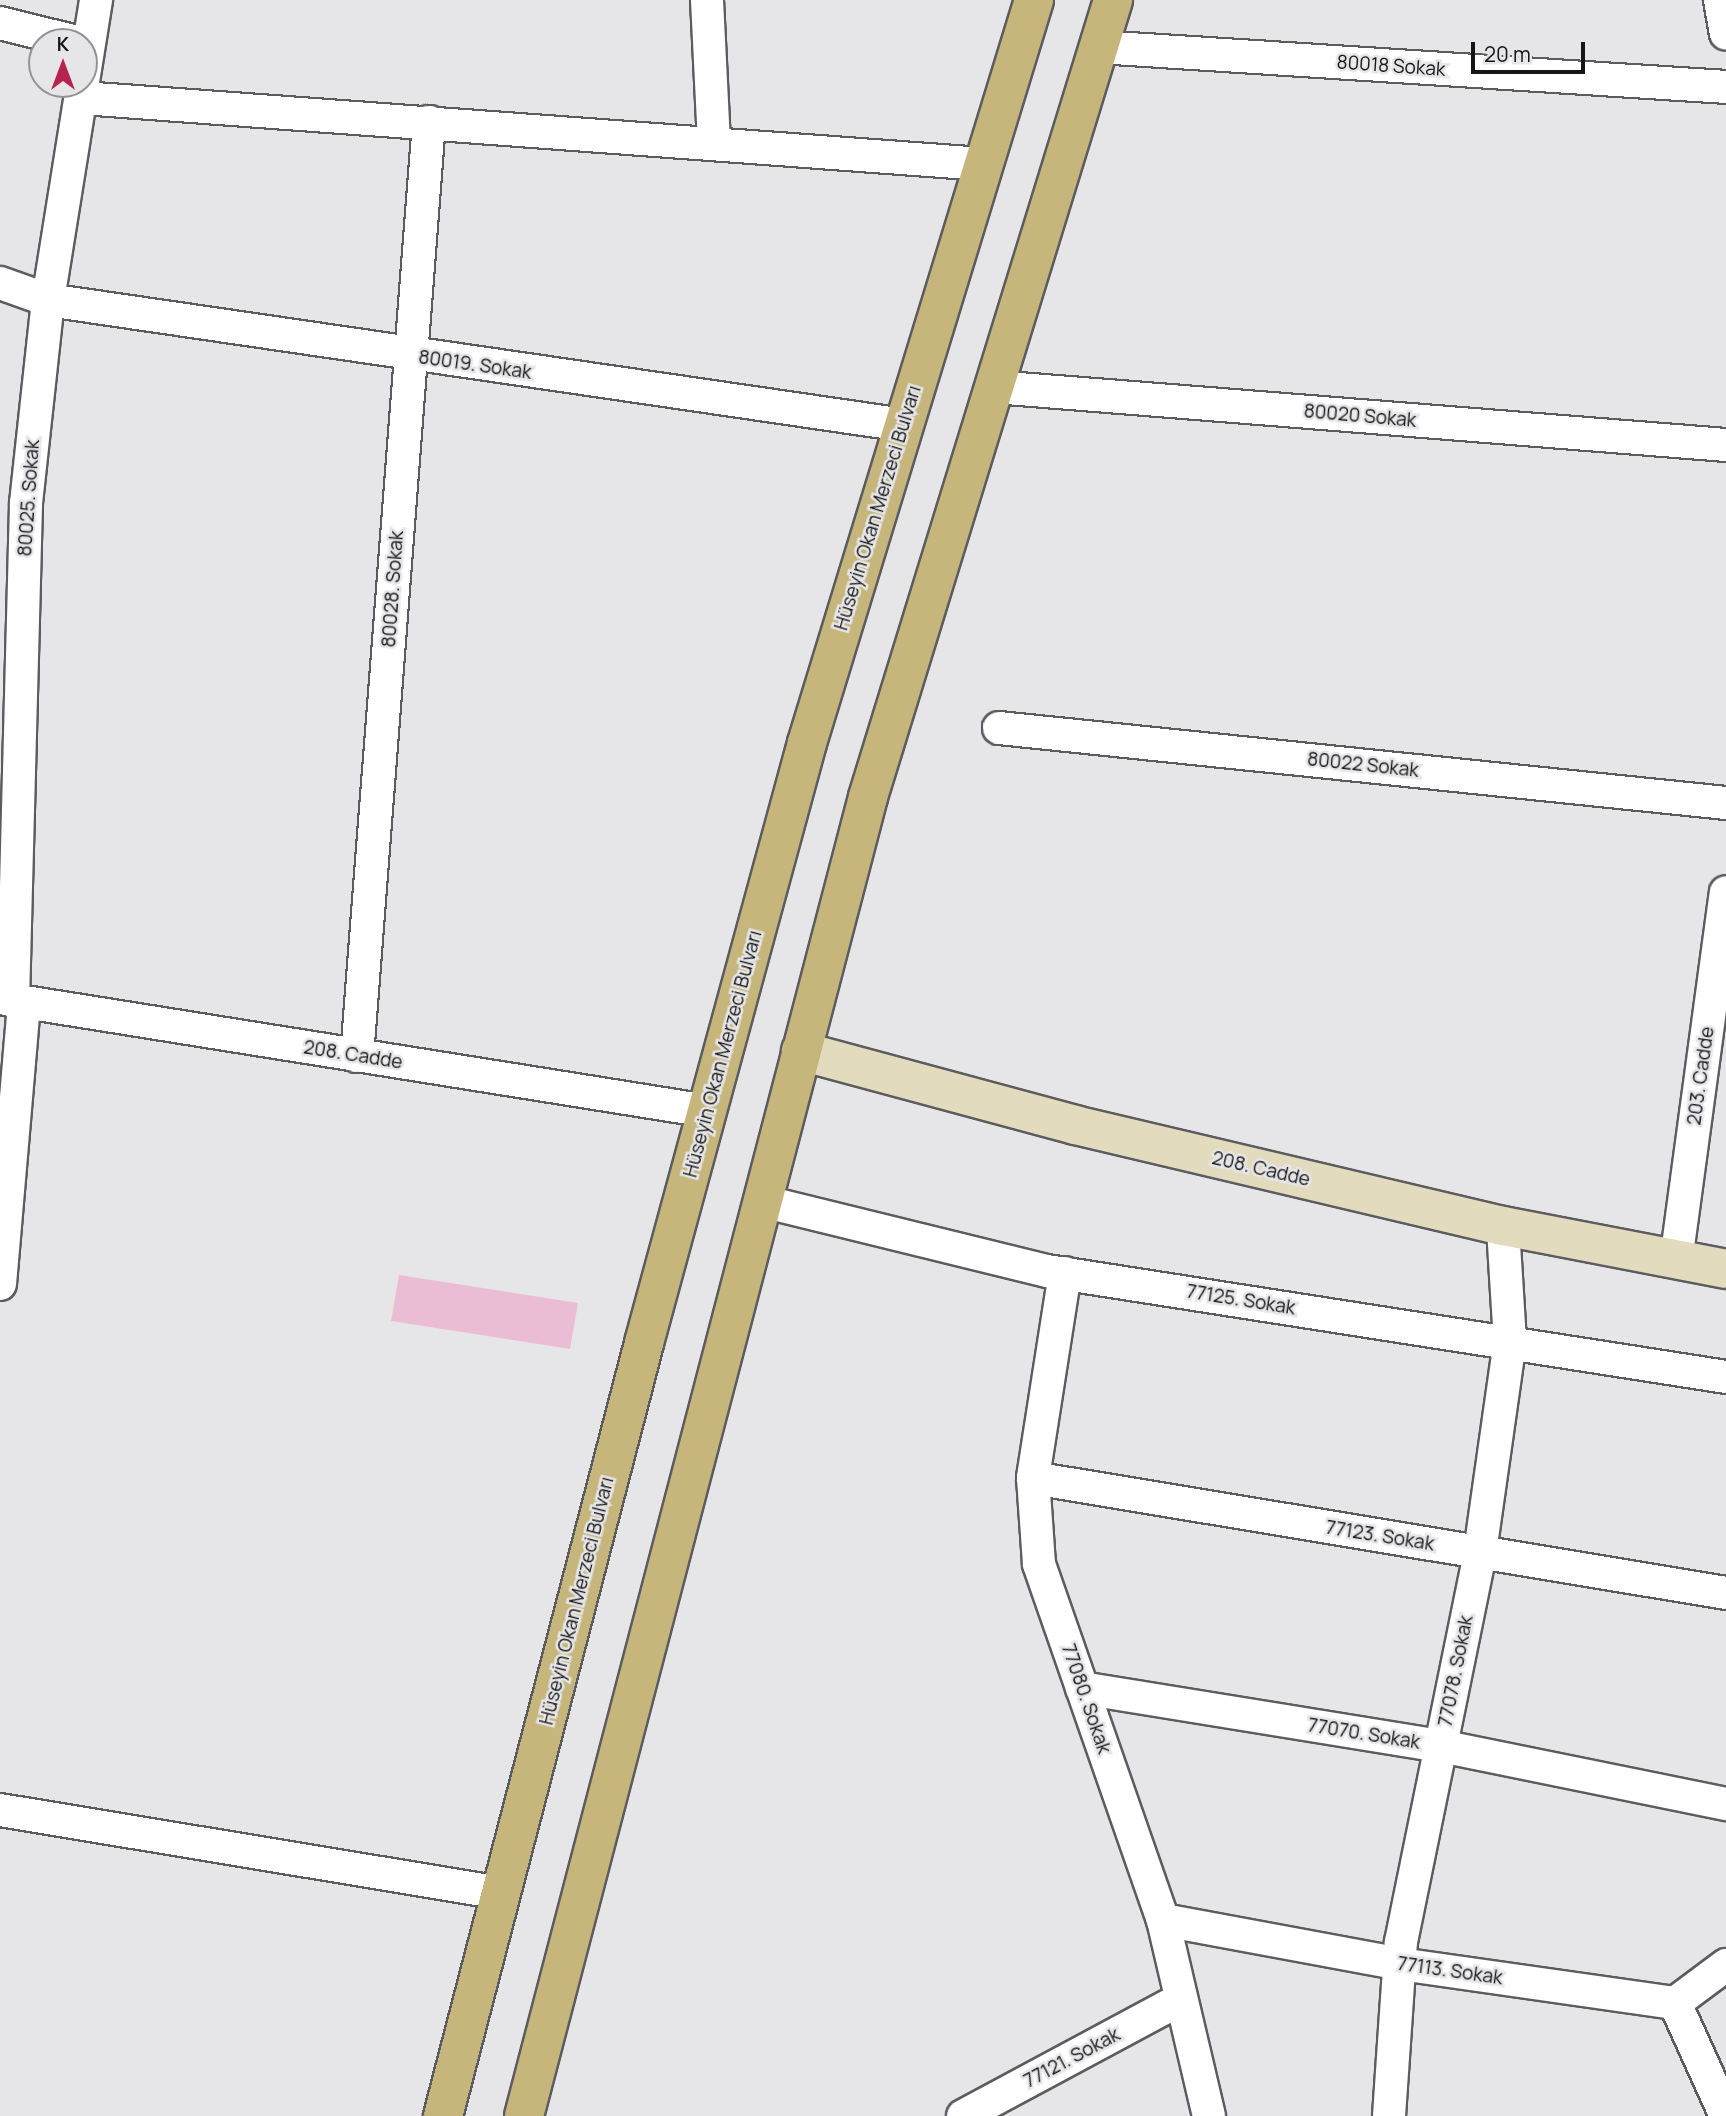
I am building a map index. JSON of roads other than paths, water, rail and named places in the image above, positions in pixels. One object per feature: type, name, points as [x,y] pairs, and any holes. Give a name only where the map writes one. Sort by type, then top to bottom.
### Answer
[{"type":"main road","name":"Hüseyin Okan Merzeci Bulvarı","points":[[443,2116],[707,1111],[807,743],[1034,0]]},
{"type":"main road","points":[[524,2116],[868,797],[1113,0]]},
{"type":"street","name":"80025. Sokak","points":[[88,28],[96,0]]},
{"type":"street","points":[[707,0],[714,142]]},
{"type":"street","points":[[1720,0],[1726,33]]},
{"type":"street","points":[[0,23],[28,30]]},
{"type":"street","name":"80018 Sokak","points":[[1098,47],[1726,87]]},
{"type":"street","name":"80025. Sokak","points":[[0,1284],[12,1000],[26,503],[48,300],[82,98]]},
{"type":"street","points":[[82,98],[714,142],[983,164]]},
{"type":"street","name":"80028. Sokak","points":[[357,1056],[429,122]]},
{"type":"street","name":"80019. Sokak","points":[[0,283],[48,300],[411,356],[904,425]]},
{"type":"street","name":"80020 Sokak","points":[[994,387],[1726,445]]},
{"type":"street","name":"80022 Sokak","points":[[999,729],[1726,803]]},
{"type":"street","name":"203. Cadde","points":[[1675,1261],[1726,892]]},
{"type":"street","name":"208. Cadde","points":[[12,1000],[707,1111]]},
{"type":"street","name":"208. Cadde","points":[[801,1051],[1075,1125],[1503,1226],[1726,1269]]},
{"type":"street","name":"77125. Sokak","points":[[762,1201],[1065,1273],[1726,1377]]},
{"type":"street","name":"77078. Sokak","points":[[1389,2116],[1400,1964],[1480,1552],[1510,1342],[1503,1226]]},
{"type":"street","name":"77080. Sokak","points":[[1065,1273],[1033,1478],[1039,1564],[1163,1920],[1209,2116]]},
{"type":"street","name":"77123. Sokak","points":[[1033,1478],[1726,1593]]},
{"type":"street","name":"77070. Sokak","points":[[1082,1688],[1441,1746],[1726,1804]]},
{"type":"street","points":[[0,1810],[501,1893]]},
{"type":"street","name":"77113. Sokak","points":[[1163,1920],[1400,1964],[1675,2003]]},
{"type":"street","points":[[1726,1965],[1675,2003],[1726,2116]]},
{"type":"street","name":"77121. Sokak","points":[[963,2116],[1181,1999]]}]
